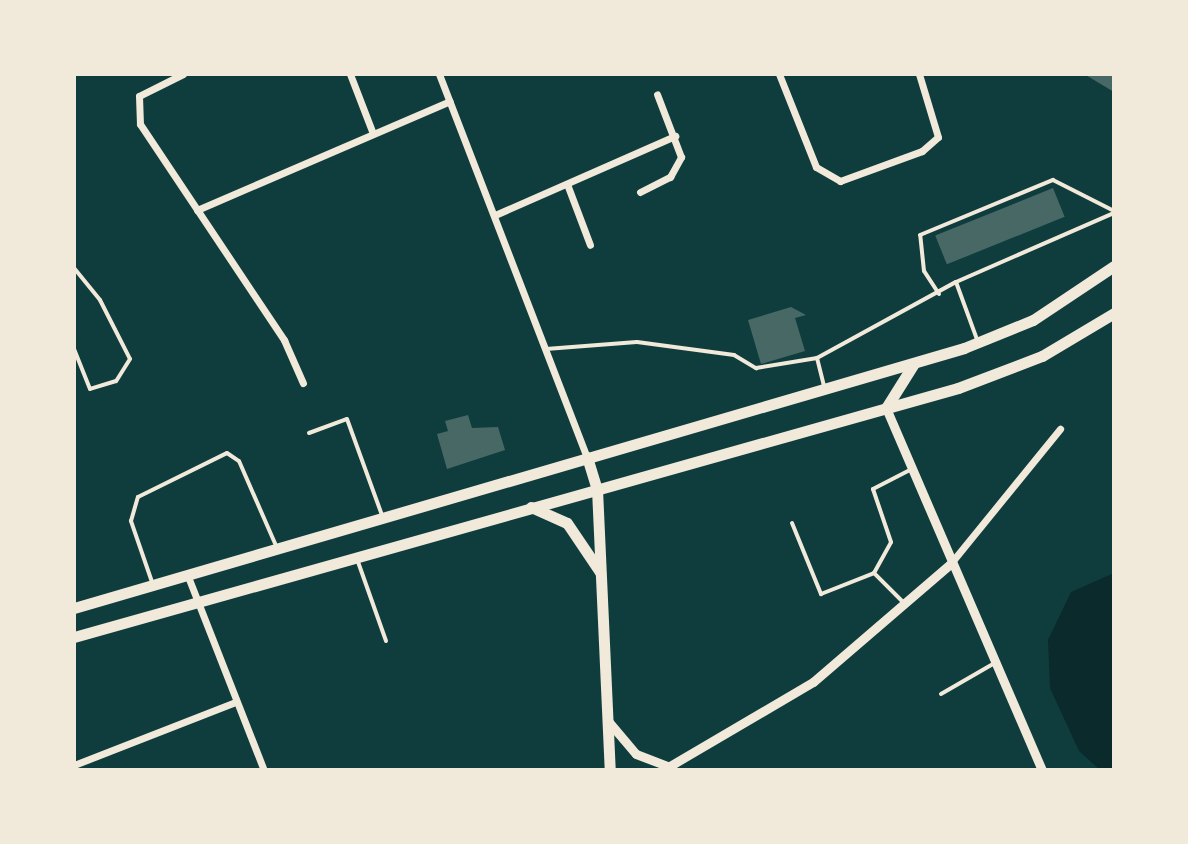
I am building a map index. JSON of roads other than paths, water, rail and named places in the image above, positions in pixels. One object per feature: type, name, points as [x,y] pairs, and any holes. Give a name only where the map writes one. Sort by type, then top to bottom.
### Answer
[{"type":"main road","points":[[74,608],[979,343],[1060,304],[1114,266]]},
{"type":"main road","points":[[74,637],[886,408],[1042,356],[1114,313]]},
{"type":"main road","points":[[886,408],[898,379],[916,362]]},
{"type":"main road","points":[[587,457],[597,489],[610,770]]},
{"type":"main road","points":[[531,507],[567,523],[602,574]]},
{"type":"street","points":[[183,74],[151,87],[136,108],[197,210],[284,340],[303,383]]},
{"type":"street","points":[[350,74],[372,131]]},
{"type":"street","points":[[439,74],[587,457]]},
{"type":"street","points":[[779,74],[809,155],[829,179],[850,179],[922,151],[939,135],[919,74]]},
{"type":"street","points":[[640,192],[676,171],[681,157],[657,94]]},
{"type":"street","points":[[197,210],[372,131],[450,101]]},
{"type":"street","points":[[495,215],[675,136]]},
{"type":"street","points":[[567,184],[590,245]]},
{"type":"street","points":[[886,408],[993,664],[1042,770]]},
{"type":"street","points":[[608,721],[636,754],[666,768],[787,700],[907,605],[950,564],[1060,429]]},
{"type":"street","points":[[187,574],[264,770]]},
{"type":"street","points":[[74,765],[236,702]]},
{"type":"lane","points":[[939,294],[924,271],[920,235],[1053,180],[1114,212]]},
{"type":"lane","points":[[546,349],[637,342],[734,355],[756,368],[817,358],[956,282],[1114,212]]},
{"type":"lane","points":[[74,268],[100,300],[130,359],[116,381],[90,389],[74,349]]},
{"type":"lane","points":[[956,282],[979,343]]},
{"type":"lane","points":[[817,358],[824,388]]},
{"type":"lane","points":[[309,433],[347,419],[383,517]]},
{"type":"lane","points":[[153,584],[131,521],[138,497],[227,453],[239,461],[277,548]]},
{"type":"lane","points":[[792,523],[821,594],[874,573],[891,542],[873,489],[911,469]]},
{"type":"lane","points":[[356,557],[386,641]]},
{"type":"lane","points":[[874,573],[907,605]]},
{"type":"lane","points":[[941,694],[993,664]]},
{"type":"water","points":[[1114,573],[1114,767],[1100,770],[1079,751],[1050,688],[1048,640],[1071,592]]}]
